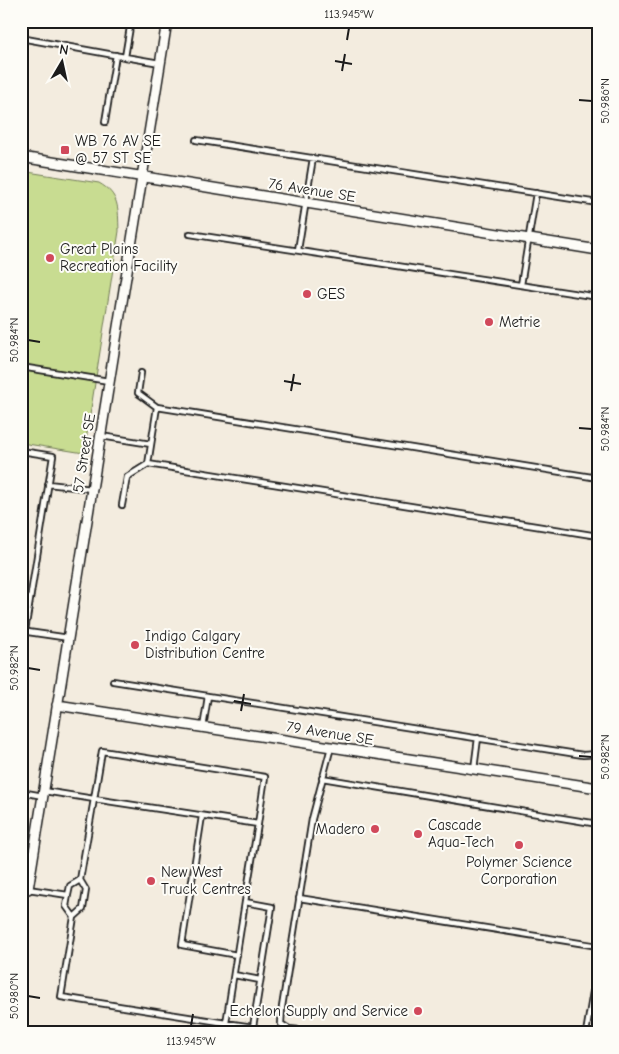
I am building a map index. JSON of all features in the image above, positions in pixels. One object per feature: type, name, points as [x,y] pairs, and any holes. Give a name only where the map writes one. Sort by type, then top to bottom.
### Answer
[{"type":"street","name":"57 Street SE","points":[[25,888],[58,705],[167,21]]},
{"type":"street","name":"76 Avenue SE","points":[[21,157],[598,250]]},
{"type":"street","name":"79 Avenue SE","points":[[58,705],[598,788]]},
{"type":"lane","points":[[125,56],[131,21]]},
{"type":"lane","points":[[23,38],[160,62]]},
{"type":"lane","points":[[105,122],[116,55]]},
{"type":"lane","points":[[196,140],[598,203]]},
{"type":"lane","points":[[298,250],[313,158]]},
{"type":"lane","points":[[521,285],[536,193]]},
{"type":"lane","points":[[190,234],[598,297]]},
{"type":"lane","points":[[21,367],[110,381]]},
{"type":"lane","points":[[141,373],[138,393],[157,407],[598,478]]},
{"type":"lane","points":[[148,464],[157,407]]},
{"type":"lane","points":[[101,436],[151,444]]},
{"type":"lane","points":[[21,451],[53,456],[23,631],[21,656]]},
{"type":"lane","points":[[122,504],[127,477],[148,464],[598,536]]},
{"type":"lane","points":[[48,484],[92,489]]},
{"type":"lane","points":[[23,631],[68,638]]},
{"type":"lane","points":[[113,681],[583,755],[598,754]]},
{"type":"lane","points":[[203,728],[208,696]]},
{"type":"lane","points":[[474,769],[478,738]]},
{"type":"lane","points":[[331,1033],[289,1029],[281,1024],[282,1007],[312,819],[332,747]]},
{"type":"lane","points":[[226,1023],[245,902],[258,824],[265,777],[102,751],[80,880],[86,890],[83,909],[74,917],[61,997],[226,1023],[253,1027],[272,907],[245,902]]},
{"type":"lane","points":[[322,778],[598,824]]},
{"type":"lane","points":[[21,792],[94,799],[258,824]]},
{"type":"lane","points":[[202,816],[182,945],[237,955]]},
{"type":"lane","points":[[74,917],[66,906],[70,886],[80,880]]},
{"type":"lane","points":[[25,888],[68,895]]},
{"type":"lane","points":[[299,898],[598,946]]},
{"type":"lane","points":[[586,1033],[598,962]]},
{"type":"lane","points":[[234,975],[260,980]]},
{"type":"green space","points":[[21,171],[99,183],[111,192],[117,203],[119,231],[84,453],[21,443]]},
{"type":"place","name":"WB 76 AV SE @ 57 ST SE","points":[[65,150]]},
{"type":"place","name":"Great Plains Recreation Facility","points":[[50,258]]},
{"type":"place","name":"GES","points":[[307,294]]},
{"type":"place","name":"Metrie","points":[[489,322]]},
{"type":"place","name":"Indigo Calgary Distribution Centre","points":[[135,645]]},
{"type":"place","name":"Madero","points":[[375,829]]},
{"type":"place","name":"Cascade Aqua-Tech","points":[[418,834]]},
{"type":"place","name":"Polymer Science Corporation","points":[[519,845]]},
{"type":"place","name":"New West Truck Centres","points":[[151,881]]},
{"type":"place","name":"Echelon Supply and Service","points":[[418,1011]]}]
